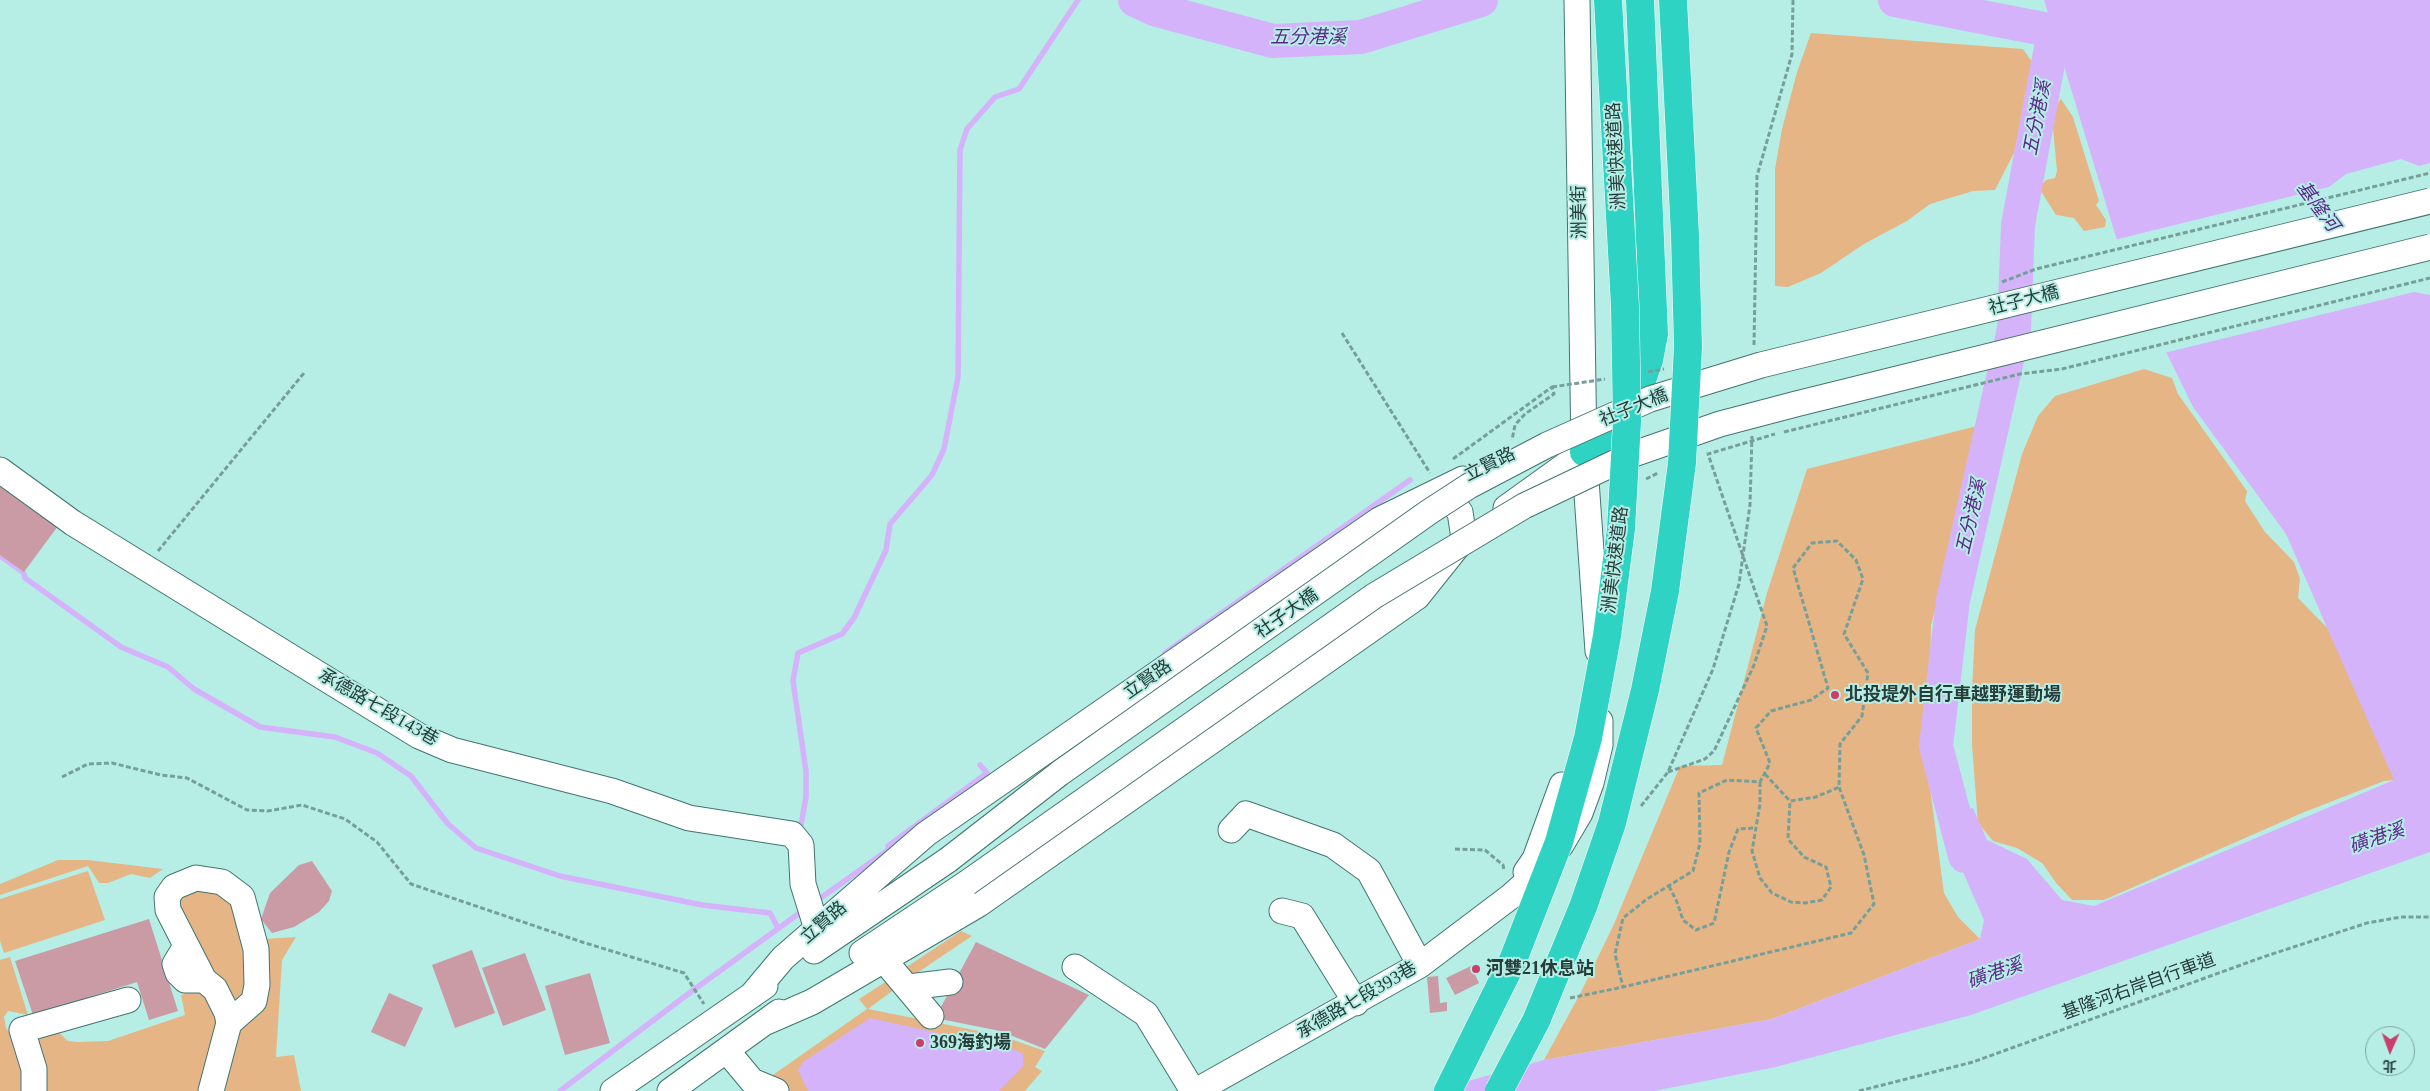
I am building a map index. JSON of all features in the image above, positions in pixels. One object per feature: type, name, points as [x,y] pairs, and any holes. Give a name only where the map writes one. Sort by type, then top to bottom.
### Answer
[{"type":"highway","name":"洲美快速道路","points":[[1448,1091],[1513,960],[1560,842],[1588,738],[1607,636],[1622,529],[1627,422],[1625,306],[1608,0]]},
{"type":"highway","points":[[1584,452],[1605,436],[1621,417],[1638,391],[1649,360],[1654,334],[1640,0]]},
{"type":"highway","points":[[1499,1091],[1536,1021],[1572,933],[1612,823],[1645,690],[1665,590],[1682,462],[1688,347],[1686,235],[1673,0]]},
{"type":"highway","points":[[1583,423],[1602,411],[1628,379],[1644,338],[1653,276]]},
{"type":"street","name":"洲美街","points":[[1577,0],[1583,423]]},
{"type":"street","points":[[1060,773],[1165,682],[1422,500],[1462,474],[1540,432],[1645,386],[1758,352],[2430,186]]},
{"type":"street","name":"社子大橋","points":[[948,860],[1060,773],[1468,486],[1547,445],[1650,399],[1760,365],[2430,201]]},
{"type":"street","name":"社子大橋","points":[[972,888],[1374,596],[1524,506],[1631,455],[1720,424],[1796,404],[2430,247]]},
{"type":"street","points":[[884,950],[1382,608],[1453,562],[1577,496],[1702,446],[1762,428],[2430,262]]},
{"type":"street","name":"承德路七段393巷","points":[[1194,1091],[1356,1003],[1420,965],[1510,898],[1535,859],[1555,810],[1563,782],[1586,684],[1596,615],[1583,423]]},
{"type":"street","name":"立賢路","points":[[752,995],[783,958],[934,828],[1379,520],[1487,466],[1583,423]]},
{"type":"street","points":[[683,1087],[824,976],[884,950],[979,904],[1417,597],[1464,538],[1584,452]]},
{"type":"street","name":"承德路七段143巷","points":[[0,470],[73,523],[419,736],[452,750],[612,790],[689,818],[792,834],[801,845],[803,884],[817,929]]},
{"type":"street","points":[[1441,490],[1460,512],[1464,538]]},
{"type":"street","points":[[1231,830],[1246,814],[1333,844],[1369,872],[1420,965]]},
{"type":"street","name":"立賢路","points":[[613,1091],[752,995],[836,934],[948,860]]},
{"type":"street","points":[[211,1091],[229,1023],[227,1013],[221,998],[215,989],[204,980],[186,946],[168,910],[167,897],[174,887],[196,878],[210,878],[227,885],[242,897],[257,954],[257,985],[254,1001],[229,1023]]},
{"type":"street","points":[[1282,911],[1302,916],[1356,1003]]},
{"type":"street","points":[[884,950],[931,1016]]},
{"type":"street","points":[[1075,967],[1146,1014],[1194,1091]]},
{"type":"street","points":[[909,987],[950,982]]},
{"type":"street","points":[[34,1091],[34,1070],[22,1030],[128,1000]]},
{"type":"street","points":[[727,1051],[752,1081],[776,1091]]},
{"type":"path","points":[[1792,54],[1793,0]]},
{"type":"path","points":[[1995,285],[2036,269],[2430,173]]},
{"type":"path","points":[[1668,772],[1704,759],[1714,751],[1754,665],[1767,626],[1708,454],[1787,431],[2020,374],[2062,369],[2430,278]]},
{"type":"path","points":[[1342,333],[1441,490]]},
{"type":"path","points":[[1754,346],[1763,344]]},
{"type":"path","points":[[1638,374],[1667,368]]},
{"type":"path","points":[[145,567],[304,373]]},
{"type":"path","points":[[1447,463],[1552,387],[1610,378]]},
{"type":"path","points":[[1513,447],[1511,435],[1515,425],[1525,414],[1554,394],[1552,387]]},
{"type":"path","points":[[1564,999],[1623,987],[1851,933],[1874,904],[1864,855],[1839,787],[1840,744],[1862,716],[1868,673],[1844,634],[1863,579],[1856,560],[1837,541],[1812,543],[1793,568],[1828,688],[1811,700],[1771,711],[1756,728],[1770,763],[1764,774],[1760,782],[1760,804],[1752,851],[1760,878],[1772,893],[1791,902],[1805,903],[1822,900],[1830,887],[1826,867],[1804,857],[1788,839],[1790,801],[1764,774]]},
{"type":"path","points":[[62,777],[88,764],[112,763],[161,775],[187,778],[247,810],[268,811],[302,805],[345,819],[378,842],[411,884],[582,942],[684,973],[715,1019]]},
{"type":"path","points":[[1623,987],[1615,954],[1623,918],[1694,871],[1700,843],[1699,793],[1727,780],[1760,782]]},
{"type":"path","points":[[1790,801],[1816,797],[1839,787]]},
{"type":"path","points":[[1669,886],[1683,920],[1696,930],[1714,923],[1729,852],[1738,829],[1755,828]]},
{"type":"path","points":[[1455,849],[1485,850],[1503,865],[1510,898]]},
{"type":"path","name":"基隆河右岸自行車道","points":[[1859,1091],[1973,1062],[2263,957],[2368,923],[2401,917],[2430,917]]},
{"type":"shaded area","points":[[1811,33],[2023,49],[2032,62],[2028,91],[2017,147],[1995,190],[1973,191],[1930,204],[1907,221],[1864,244],[1821,273],[1788,287],[1775,286],[1775,169],[1782,129],[1797,72]]},
{"type":"shaded area","points":[[2061,99],[2073,117],[2099,201],[2096,205],[2106,220],[2105,227],[2084,231],[2074,218],[2056,215],[2039,188],[2046,180],[2055,178],[2057,171],[2052,118],[2056,105]]},
{"type":"shaded area","points":[[2144,369],[2172,378],[2178,394],[2247,491],[2245,501],[2265,532],[2294,562],[2300,579],[2298,598],[2360,661],[2395,780],[2384,781],[2302,813],[2104,900],[2072,900],[2057,884],[2042,863],[2017,848],[1993,841],[1978,823],[1972,745],[1975,630],[2022,454],[2038,416],[2055,396]]},
{"type":"shaded area","name":"北投堤外自行車越野運動場","points":[[1981,425],[1931,626],[1928,773],[1944,893],[1958,917],[1980,939],[1772,1019],[1544,1060],[1581,992],[1614,924],[1680,766],[1722,765],[1767,593],[1807,469]]},
{"type":"shaded area","points":[[58,860],[88,860],[163,869],[150,878],[131,874],[108,883],[99,883],[88,866],[0,895],[0,884]]},
{"type":"shaded area","points":[[88,871],[105,920],[4,953],[0,941],[0,899]]},
{"type":"shaded area","points":[[187,888],[230,894],[252,985],[236,1005],[212,977],[176,911],[180,893]]},
{"type":"shaded area","points":[[961,931],[972,936],[911,977],[905,968]]},
{"type":"shaded area","points":[[296,937],[282,960],[276,1057],[294,1055],[301,1091],[220,1091],[234,1036],[255,1016],[263,939]]},
{"type":"shaded area","points":[[10,957],[28,1015],[8,1011],[4,1017],[6,1028],[14,1037],[25,1065],[24,1091],[0,1091],[0,960]]},
{"type":"shaded area","name":"369海釣場","points":[[893,977],[899,986],[868,1009],[999,1035],[1045,1051],[1035,1067],[1042,1071],[1025,1091],[750,1091],[867,1009],[859,999]]},
{"type":"shaded area","points":[[191,991],[204,994],[212,999],[219,1027],[204,1091],[43,1091],[33,1037],[56,1030],[68,1041],[108,1041],[185,1015],[181,995]]},
{"type":"water","points":[[2044,0],[2430,0],[2430,852],[1971,1015],[1776,1067],[1654,1091],[1432,1091],[1544,1060],[1772,1019],[1980,939],[1984,920],[1938,815],[1973,808],[1987,840],[2027,859],[2062,900],[2094,906],[2394,780],[2286,534],[2193,407],[2126,270]]},
{"type":"water","name":"369海釣場","points":[[870,1018],[1015,1050],[1023,1054],[1023,1066],[999,1091],[808,1091],[798,1070],[803,1062]]},
{"type":"pier","points":[[2401,159],[2419,166],[2430,163],[2430,295],[2414,292],[2164,353],[2124,271],[2114,240],[2329,187],[2346,174]]},
{"type":"building","points":[[0,485],[58,526],[24,572],[0,555]]},
{"type":"building","points":[[312,861],[332,891],[329,901],[319,912],[294,927],[272,933],[261,919],[270,893],[299,865]]},
{"type":"building","points":[[149,919],[178,1011],[149,1020],[137,982],[33,1015],[15,961]]},
{"type":"building","points":[[976,942],[1089,995],[1045,1049],[1000,1031],[935,1018]]},
{"type":"building","points":[[472,950],[495,1013],[455,1028],[432,965]]},
{"type":"building","points":[[525,953],[546,1010],[503,1026],[482,968]]},
{"type":"building","points":[[1471,966],[1479,983],[1455,995],[1446,978]]},
{"type":"building","points":[[590,973],[610,1043],[565,1055],[545,986]]},
{"type":"building","points":[[1438,976],[1440,1003],[1447,1002],[1447,1011],[1430,1013],[1427,977]]},
{"type":"building","points":[[389,993],[423,1008],[405,1047],[371,1032]]},
{"type":"waterway","points":[[801,825],[806,797],[806,771],[793,681],[798,653],[842,634],[854,618],[886,550],[890,524],[932,475],[944,449],[958,377],[960,150],[967,129],[995,97],[1019,89],[1078,0]]},
{"type":"waterway","name":"五分港溪","points":[[1135,0],[1154,9],[1273,41],[1361,37],[1481,0]]},
{"type":"waterway","name":"五分港溪","points":[[1895,0],[2054,31],[2076,28]]},
{"type":"waterway","name":"五分港溪","points":[[1965,856],[1936,746],[1953,600],[2014,329],[2018,225],[2054,31]]},
{"type":"waterway","points":[[1165,653],[1410,480]]},
{"type":"waterway","points":[[0,556],[23,572],[25,578],[121,647],[168,667],[194,689],[260,727],[335,737],[377,753],[411,776],[448,824],[476,848],[560,876],[702,905],[770,913],[778,928]]},
{"type":"waterway","points":[[888,846],[987,773],[980,765]]},
{"type":"waterway","points":[[815,902],[895,845]]},
{"type":"waterway","points":[[560,1091],[688,994],[805,909]]},
{"type":"place","name":"北投堤外自行車越野運動場","points":[[1835,695]]},
{"type":"place","name":"河雙21休息站","points":[[1476,969]]},
{"type":"place","name":"369海釣場","points":[[920,1043]]},
{"type":"water label","name":"基隆河","points":[[2317,207]]},
{"type":"water label","name":"磺港溪","points":[[2377,839]]},
{"type":"water label","name":"磺港溪","points":[[1995,974]]}]
